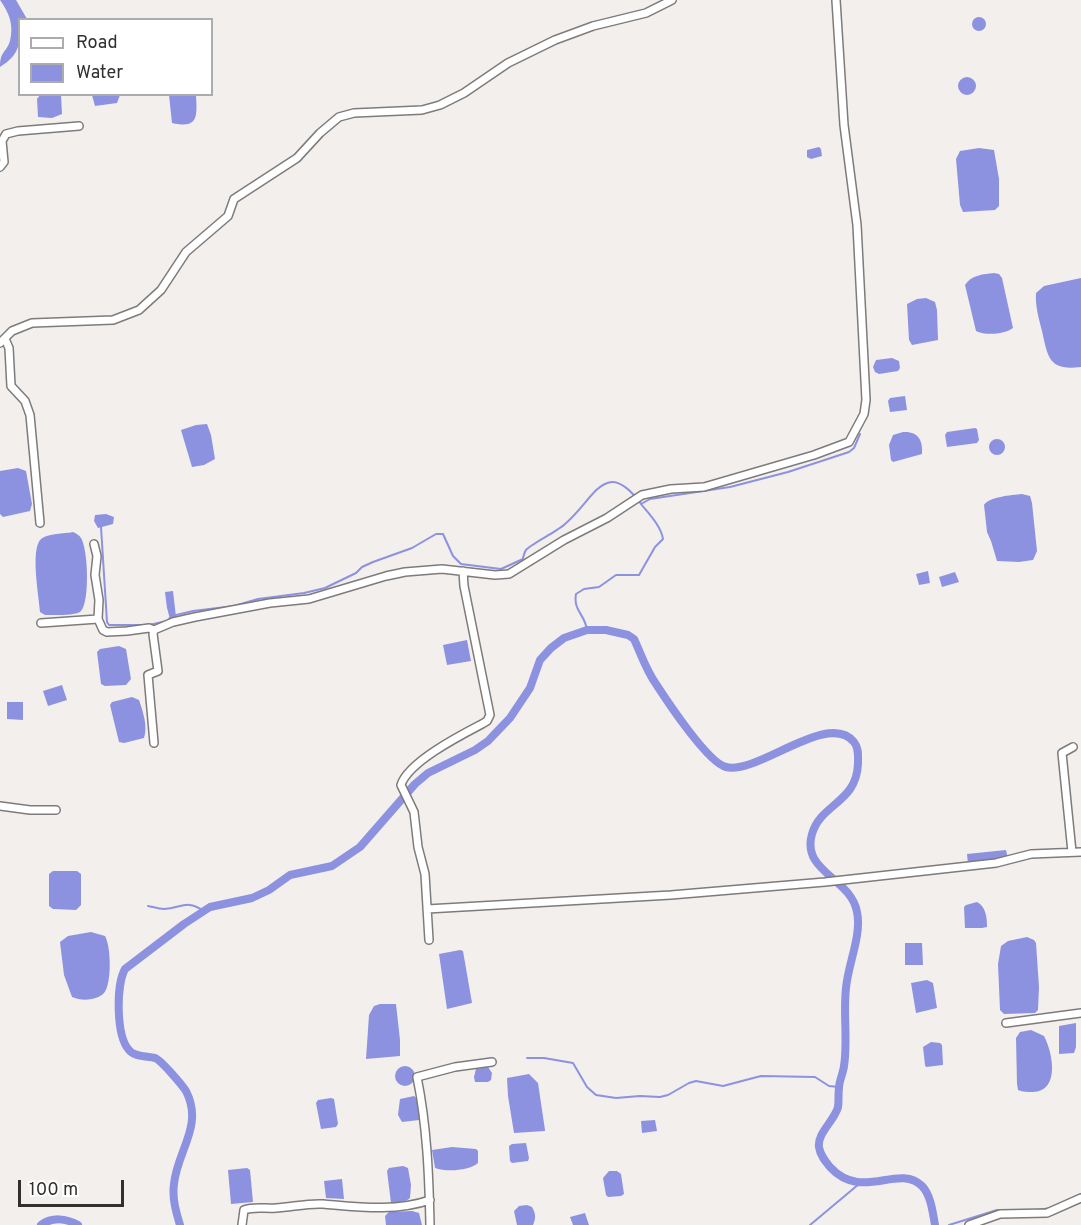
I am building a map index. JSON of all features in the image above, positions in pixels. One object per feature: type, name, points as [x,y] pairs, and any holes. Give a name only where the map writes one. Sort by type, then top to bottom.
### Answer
[{"type":"street","points":[[40,523],[30,416],[25,401],[11,386],[9,348],[3,341],[12,331],[32,323],[113,320],[140,310],[161,290],[186,252],[228,216],[234,199],[297,158],[320,133],[339,117],[354,113],[422,110],[440,105],[464,93],[499,69],[555,40],[593,26],[639,15],[672,0]]},
{"type":"street","points":[[94,544],[97,556],[95,575],[99,600],[98,619],[101,627],[107,632],[149,628],[154,630],[173,622],[195,617],[270,603],[309,599],[386,576],[420,570],[442,569],[502,575],[515,572],[564,540],[607,518],[641,496],[671,489],[704,488],[845,444],[851,439],[864,414],[866,400],[857,225],[844,124],[836,0]]},
{"type":"street","points":[[0,167],[4,162],[2,141],[6,134],[79,126]]},
{"type":"street","points":[[429,940],[425,874],[418,847],[414,812],[411,802],[402,789],[403,778],[429,755],[489,718],[463,571]]},
{"type":"street","points":[[41,623],[98,619]]},
{"type":"street","points":[[154,630],[158,671],[148,675],[154,743]]},
{"type":"street","points":[[1072,852],[1062,753],[1073,747]]},
{"type":"street","points":[[0,806],[30,810],[56,810]]},
{"type":"street","points":[[428,909],[671,895],[825,882],[996,863],[1031,854],[1081,852]]},
{"type":"street","points":[[1006,1023],[1081,1013]]},
{"type":"street","points":[[430,1225],[425,1117],[417,1077],[455,1067],[492,1062]]},
{"type":"street","points":[[969,1225],[1000,1215],[1047,1213],[1081,1198]]},
{"type":"street","points":[[242,1225],[244,1210],[252,1208],[322,1204],[391,1208],[412,1206],[430,1200]]},
{"type":"water","points":[[0,0],[16,0],[26,18],[18,18],[18,47],[12,57],[0,67],[2,55],[10,41],[11,24]]},
{"type":"water","points":[[976,17],[982,17],[986,24],[982,31],[976,31],[972,27],[972,21]]},
{"type":"water","points":[[967,77],[973,80],[976,86],[973,92],[967,95],[961,92],[958,86],[961,80]]},
{"type":"water","points":[[39,96],[61,96],[62,114],[52,118],[38,117],[37,99]]},
{"type":"water","points":[[92,96],[120,96],[117,103],[95,106]]},
{"type":"water","points":[[169,96],[196,96],[196,115],[192,122],[172,123]]},
{"type":"water","points":[[819,147],[822,156],[811,159],[807,157],[807,150]]},
{"type":"water","points":[[979,148],[994,150],[999,179],[999,206],[995,210],[963,212],[960,205],[956,159],[960,151]]},
{"type":"water","points":[[999,274],[1002,278],[1013,328],[990,334],[976,331],[965,285],[974,277]]},
{"type":"water","points":[[1081,278],[1081,367],[1062,367],[1052,361],[1046,349],[1036,293],[1044,286]]},
{"type":"water","points":[[926,298],[935,302],[938,340],[912,345],[909,340],[907,304]]},
{"type":"water","points":[[892,358],[899,361],[898,371],[879,374],[875,372],[873,367],[876,360]]},
{"type":"water","points":[[905,396],[907,410],[890,412],[888,401],[890,398]]},
{"type":"water","points":[[207,424],[215,459],[204,465],[192,467],[181,430]]},
{"type":"water","points":[[975,428],[979,440],[977,443],[947,447],[945,435],[947,432]]},
{"type":"water","points":[[903,432],[912,433],[918,437],[922,445],[922,454],[893,462],[889,445],[893,435]]},
{"type":"water","points":[[997,439],[1003,441],[1005,447],[1003,453],[997,455],[991,453],[989,447],[991,441]]},
{"type":"water","points":[[18,468],[26,471],[32,504],[30,511],[3,517],[0,514],[0,471]]},
{"type":"water","points":[[1022,494],[1030,496],[1032,503],[1037,551],[1033,560],[997,561],[987,532],[984,505],[995,498]]},
{"type":"water","points":[[106,514],[114,517],[113,524],[98,528],[94,521],[95,515]]},
{"type":"water","points":[[73,532],[81,538],[85,553],[87,586],[84,605],[79,613],[45,615],[40,612],[37,585],[38,544],[41,539],[48,536]]},
{"type":"water","points":[[928,571],[930,583],[919,585],[916,574]]},
{"type":"water","points":[[955,572],[959,582],[942,587],[939,577]]},
{"type":"water","points":[[173,591],[176,617],[170,619],[165,592]]},
{"type":"water","points":[[467,640],[471,661],[447,665],[443,645]]},
{"type":"water","points":[[119,646],[126,649],[131,679],[126,685],[105,686],[101,684],[97,652],[100,649]]},
{"type":"water","points":[[62,685],[67,700],[48,706],[43,691]]},
{"type":"water","points":[[132,697],[139,700],[142,709],[145,724],[144,738],[119,742],[110,705],[112,702]]},
{"type":"water","points":[[7,702],[23,702],[23,720],[7,719]]},
{"type":"water","points":[[1006,850],[1008,859],[968,864],[967,854]]},
{"type":"water","points":[[53,871],[77,871],[81,874],[81,905],[76,910],[53,909],[49,906],[49,874]]},
{"type":"water","points":[[977,902],[984,909],[987,927],[965,928],[964,907]]},
{"type":"water","points":[[91,932],[105,936],[110,965],[107,988],[104,993],[88,1000],[72,997],[64,975],[60,942],[68,936]]},
{"type":"water","points":[[1027,937],[1036,943],[1038,1010],[1035,1013],[1004,1014],[1000,1010],[998,964],[1001,946],[1008,941]]},
{"type":"water","points":[[905,943],[922,943],[923,965],[905,965]]},
{"type":"water","points":[[463,951],[472,1003],[447,1009],[439,954]]},
{"type":"water","points":[[927,980],[933,983],[937,1008],[916,1013],[911,983]]},
{"type":"water","points":[[396,1004],[400,1056],[366,1059],[369,1015],[374,1006]]},
{"type":"water","points":[[1076,1023],[1074,1053],[1059,1054],[1059,1026]]},
{"type":"water","points":[[1031,1030],[1044,1036],[1050,1052],[1052,1070],[1051,1078],[1042,1090],[1025,1092],[1018,1090],[1017,1084],[1016,1038],[1020,1032]]},
{"type":"water","points":[[931,1042],[942,1045],[943,1065],[926,1067],[923,1047]]},
{"type":"water","points":[[401,1066],[409,1066],[415,1072],[415,1080],[409,1086],[401,1086],[395,1080],[395,1072]]},
{"type":"water","points":[[488,1067],[492,1073],[491,1080],[475,1082],[476,1069]]},
{"type":"water","points":[[529,1074],[538,1083],[545,1131],[514,1133],[507,1078]]},
{"type":"water","points":[[414,1096],[418,1100],[420,1118],[402,1122],[398,1115],[400,1099]]},
{"type":"water","points":[[334,1099],[338,1124],[336,1127],[321,1129],[316,1103],[318,1100]]},
{"type":"water","points":[[655,1120],[657,1131],[642,1133],[641,1121]]},
{"type":"water","points":[[526,1143],[528,1161],[512,1163],[509,1146]]},
{"type":"water","points":[[452,1147],[476,1149],[478,1163],[469,1168],[457,1170],[435,1168],[432,1150]]},
{"type":"water","points":[[403,1166],[408,1168],[411,1185],[410,1198],[393,1204],[387,1171],[389,1168]]},
{"type":"water","points":[[247,1168],[250,1170],[253,1202],[231,1204],[228,1170]]},
{"type":"water","points":[[609,1171],[617,1171],[621,1174],[624,1194],[621,1196],[608,1197],[606,1195],[603,1178]]},
{"type":"water","points":[[342,1179],[344,1199],[326,1198],[324,1181]]},
{"type":"water","points":[[519,1206],[532,1207],[534,1212],[533,1225],[517,1225],[514,1211]]},
{"type":"water","points":[[389,1212],[419,1213],[422,1225],[386,1225],[385,1216]]},
{"type":"water","points":[[585,1213],[589,1225],[573,1225],[570,1217]]},
{"type":"waterway","points":[[641,504],[650,499],[730,487],[788,472],[849,452],[854,448],[860,434]]},
{"type":"waterway","points":[[101,527],[107,622],[109,625],[149,625],[193,611],[234,606],[258,599],[325,588],[356,573],[362,567],[412,548],[436,534],[443,534],[453,556],[461,564],[501,569],[523,559],[528,548],[565,524],[600,487],[609,482],[618,483],[629,490],[651,516],[660,529],[663,539],[655,547],[639,575],[616,575],[599,587],[584,589],[576,594],[576,605],[587,630]]},
{"type":"waterway","points":[[180,1225],[174,1189],[176,1172],[191,1127],[191,1104],[186,1091],[162,1063],[155,1058],[134,1054],[125,1043],[119,1010],[120,986],[125,969],[210,907],[252,898],[269,890],[290,875],[332,866],[360,847],[415,784],[428,773],[475,750],[488,741],[510,718],[530,688],[540,660],[551,648],[564,638],[587,630],[606,630],[628,635],[634,639],[649,673],[678,717],[709,755],[726,767],[740,767],[756,762],[811,738],[828,734],[842,734],[856,744],[858,763],[852,787],[823,815],[812,834],[811,847],[814,857],[853,900],[858,921],[846,988],[845,1057],[839,1085],[838,1107],[823,1132],[819,1147],[830,1167],[842,1177],[854,1182],[902,1178],[912,1180],[922,1186],[930,1199],[935,1225]]},
{"type":"waterway","points":[[148,906],[164,909],[193,905],[204,911]]},
{"type":"waterway","points":[[527,1058],[544,1058],[573,1063],[587,1087],[596,1095],[616,1098],[660,1097],[696,1081],[723,1086],[761,1076],[815,1077],[829,1086],[839,1087]]},
{"type":"waterway","points":[[810,1225],[859,1184]]},
{"type":"waterway","points":[[1070,1199],[1081,1194]]},
{"type":"waterway","points":[[1036,1210],[1051,1208]]},
{"type":"waterway","points":[[949,1225],[997,1210],[1019,1210]]},
{"type":"waterway","points":[[41,1225],[59,1219],[78,1225]]}]
